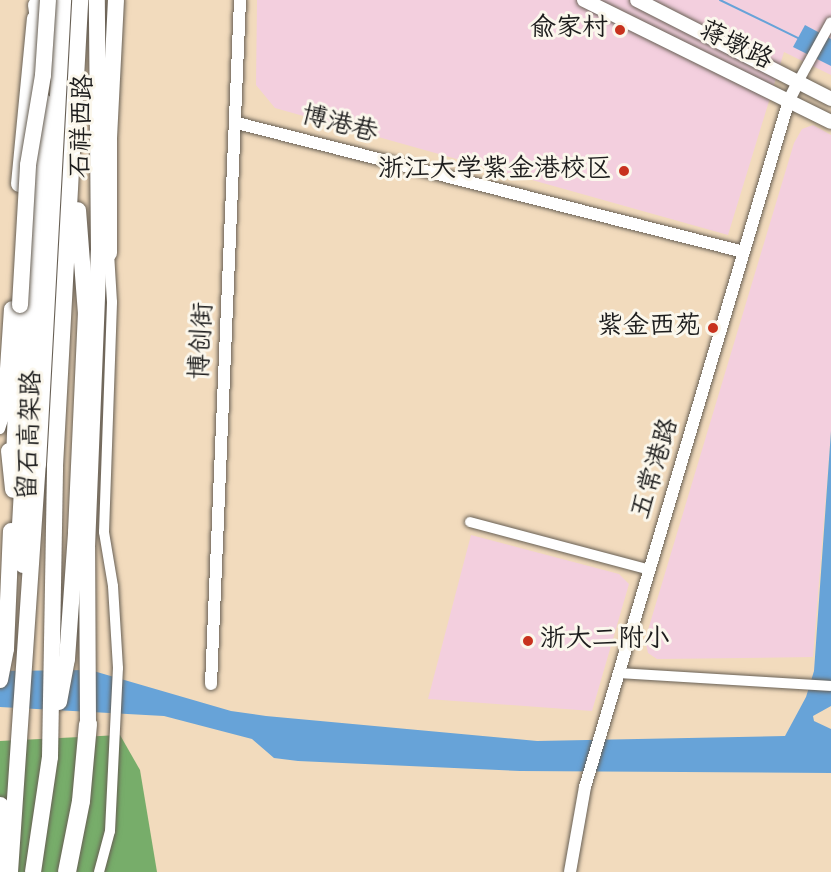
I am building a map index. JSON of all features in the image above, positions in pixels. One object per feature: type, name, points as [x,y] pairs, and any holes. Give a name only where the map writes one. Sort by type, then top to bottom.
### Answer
[{"type":"highway","points":[[67,872],[81,801],[88,724]]},
{"type":"highway","points":[[0,806],[4,869]]},
{"type":"main road","name":"留石高架路","points":[[4,869],[24,700],[63,0]]},
{"type":"main road","name":"留石高架路","points":[[33,872],[50,757],[55,466],[80,0]]},
{"type":"main road","points":[[50,757],[67,659],[86,314],[76,157],[89,0]]},
{"type":"main road","points":[[88,724],[89,474],[97,356],[97,0]]},
{"type":"main road","name":"石祥西路","points":[[97,356],[109,253],[109,138],[116,0]]},
{"type":"main road","name":"蒋墩路","points":[[584,0],[831,122]]},
{"type":"main road","name":"蒋墩路","points":[[637,0],[831,99]]},
{"type":"main road","points":[[24,700],[19,678],[24,576],[20,525],[28,305],[26,185],[43,75],[40,2]]},
{"type":"main road","points":[[12,490],[3,422],[21,154],[40,2]]},
{"type":"main road","points":[[0,680],[6,649],[12,490],[28,305]]},
{"type":"street","name":"博创街","points":[[211,684],[237,123],[240,0]]},
{"type":"street","points":[[798,82],[828,27]]},
{"type":"street","name":"五常港路","points":[[570,872],[585,787],[789,100],[798,82]]},
{"type":"street","name":"博港巷","points":[[237,123],[744,252]]},
{"type":"street","points":[[99,872],[110,831],[118,668],[113,586],[104,532],[112,302],[109,253]]},
{"type":"street","points":[[470,522],[650,570]]},
{"type":"street","points":[[619,673],[831,686]]},
{"type":"shaded area","name":"浙江大学紫金港校区","points":[[257,0],[831,0],[831,75],[784,52],[728,235],[275,108],[256,85]]},
{"type":"shaded area","points":[[813,125],[831,135],[831,431],[813,657],[657,659],[648,653],[645,640],[794,143],[802,129]]},
{"type":"shaded area","name":"浙大二附小","points":[[471,535],[619,574],[629,584],[592,711],[428,699]]},
{"type":"green space","points":[[120,735],[140,770],[157,872],[0,872],[0,741]]},
{"type":"water","points":[[805,25],[831,39],[831,66],[793,47]]},
{"type":"water","points":[[831,431],[831,706],[813,716],[814,721],[831,729],[831,773],[520,771],[298,761],[274,758],[252,739],[164,716],[0,707],[0,671],[90,670],[231,711],[266,716],[537,741],[785,736],[806,697],[814,671]]},
{"type":"waterway","points":[[720,0],[798,38]]},
{"type":"place","name":"俞家村","points":[[620,30]]},
{"type":"place","name":"浙江大学紫金港校区","points":[[624,171]]},
{"type":"place","name":"紫金西苑","points":[[713,328]]},
{"type":"place","name":"浙大二附小","points":[[528,641]]}]
